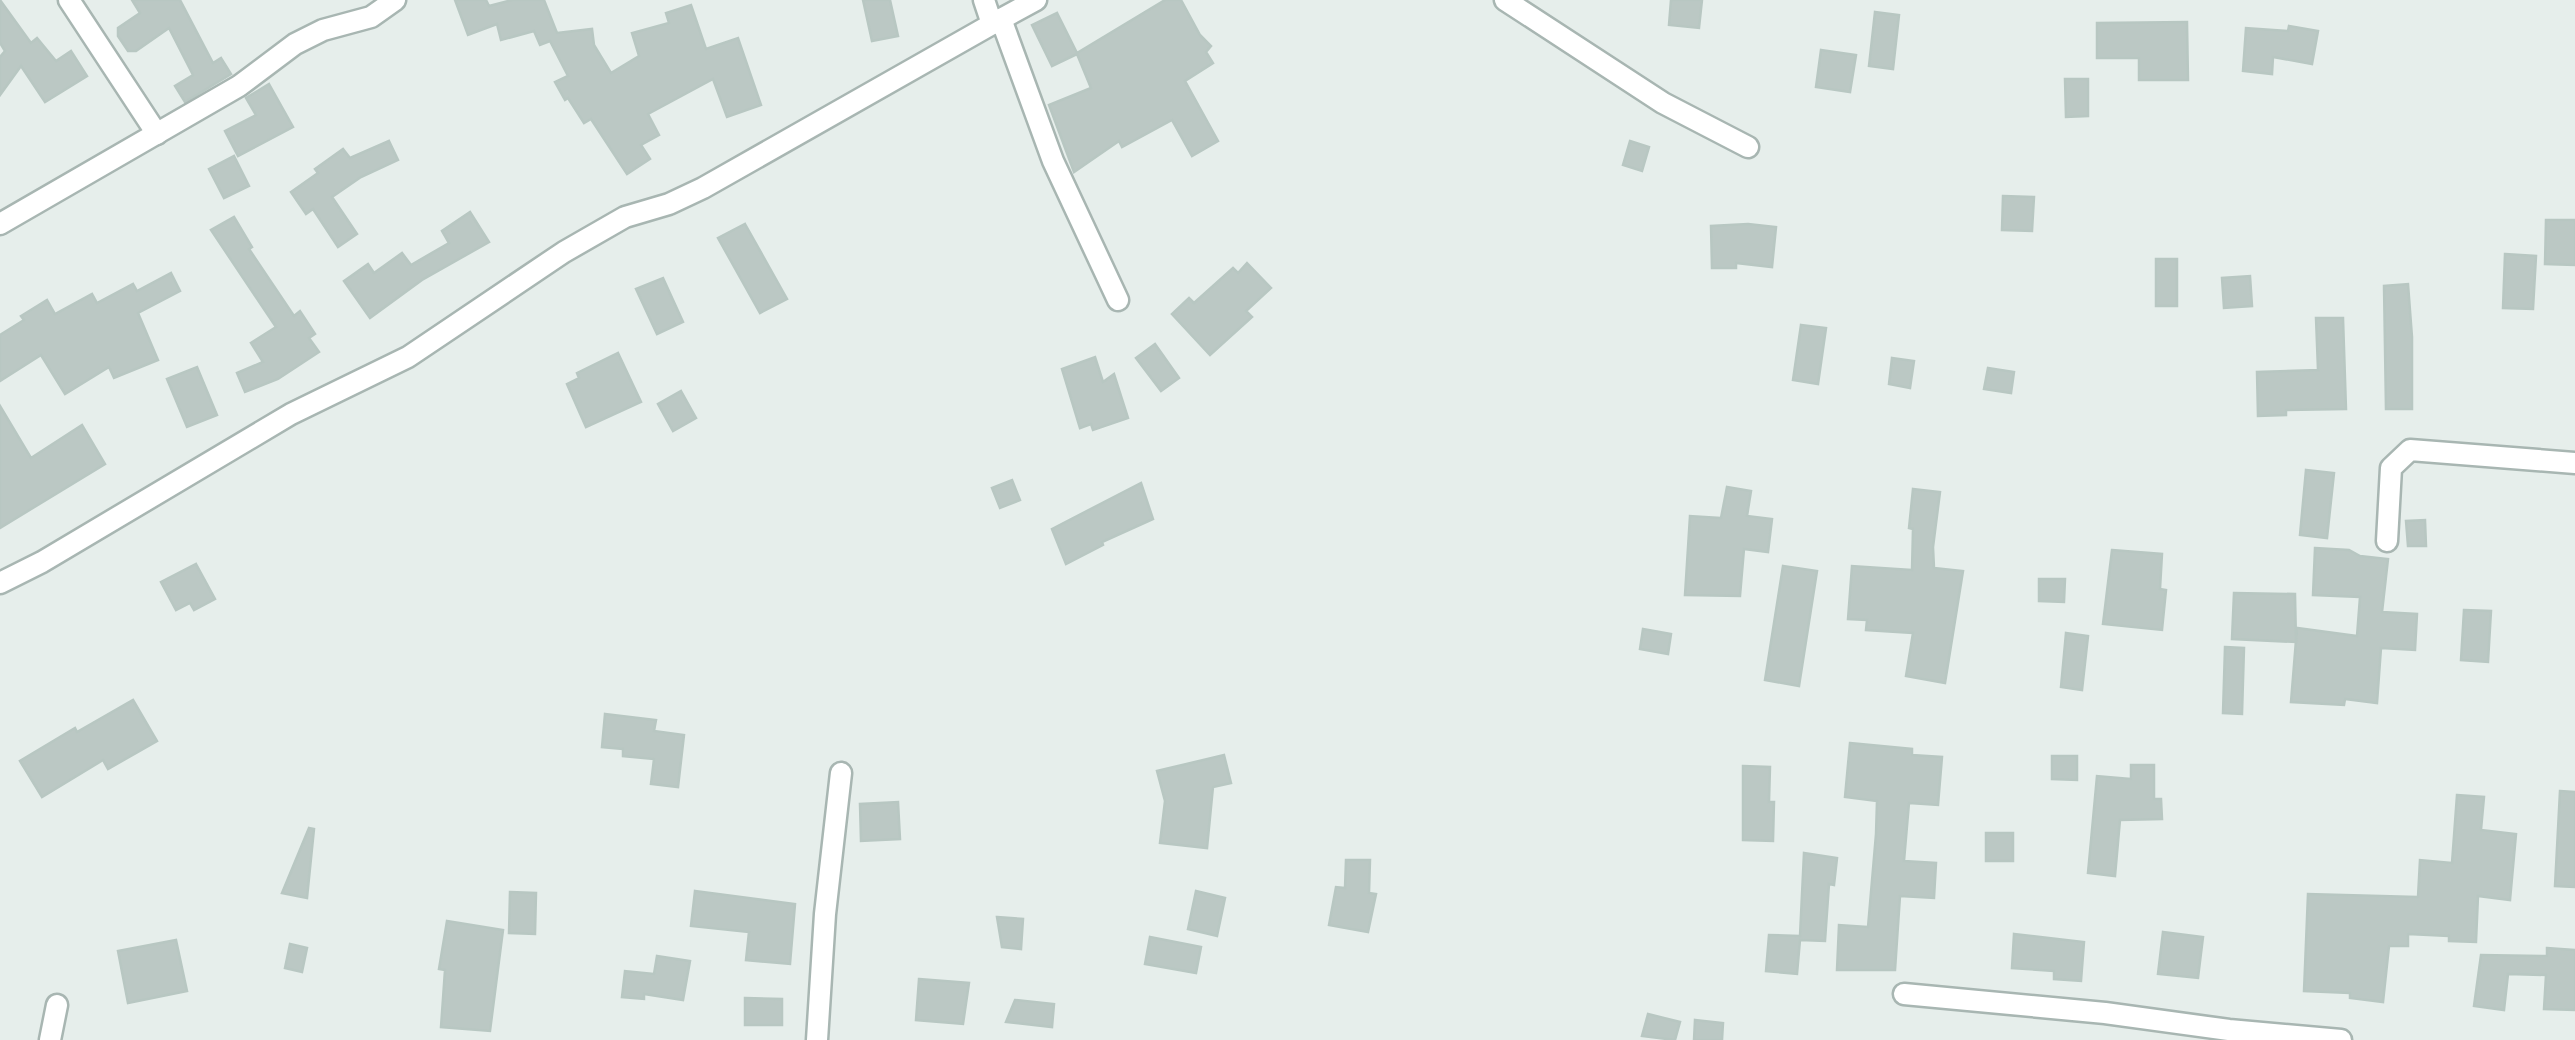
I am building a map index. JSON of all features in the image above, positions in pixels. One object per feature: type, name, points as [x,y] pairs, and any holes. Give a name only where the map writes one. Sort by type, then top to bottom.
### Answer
[{"type":"street","points":[[69,0],[157,134]]},
{"type":"street","points":[[0,224],[239,86],[295,44],[323,30],[371,17],[395,0]]},
{"type":"street","points":[[984,0],[1118,300]]},
{"type":"street","points":[[0,583],[42,562],[290,414],[408,358],[564,252],[625,217],[703,188],[1036,0]]},
{"type":"street","points":[[1504,0],[1664,104],[1748,147]]},
{"type":"street","points":[[2387,541],[2392,468],[2410,450],[2575,463]]},
{"type":"street","points":[[817,1040],[824,914],[841,772]]},
{"type":"street","points":[[1904,994],[2104,1012],[2229,1030],[2341,1040]]},
{"type":"street","points":[[50,1040],[58,1004]]},
{"type":"building","points":[[0,0],[31,43],[37,38],[56,61],[71,51],[87,76],[45,102],[21,66],[0,95],[0,57],[5,51],[0,43]]},
{"type":"building","points":[[132,0],[180,0],[213,63],[221,58],[231,74],[185,102],[175,86],[193,75],[169,28],[136,51],[128,51],[118,36],[118,28],[140,13]]},
{"type":"building","points":[[455,0],[486,0],[489,6],[512,0],[544,0],[557,33],[592,29],[594,45],[611,73],[639,56],[632,33],[669,23],[666,13],[691,5],[706,49],[738,38],[761,105],[727,117],[713,79],[648,114],[659,135],[641,145],[650,159],[627,174],[591,119],[584,123],[568,98],[565,100],[555,82],[568,76],[550,41],[540,45],[534,31],[501,40],[497,24],[468,35]]},
{"type":"building","points":[[863,0],[890,0],[898,36],[872,41]]},
{"type":"building","points":[[1165,0],[1181,0],[1200,35],[1211,46],[1206,52],[1213,63],[1185,81],[1218,141],[1192,156],[1172,120],[1122,147],[1119,141],[1074,172],[1049,105],[1091,88],[1077,54],[1052,66],[1032,25],[1057,13],[1077,53]]},
{"type":"building","points":[[1671,0],[1702,0],[1699,28],[1669,25]]},
{"type":"building","points":[[1875,12],[1899,15],[1893,69],[1869,66]]},
{"type":"building","points":[[2187,22],[2188,80],[2139,80],[2139,58],[2097,58],[2097,23]]},
{"type":"building","points":[[2289,26],[2318,31],[2312,64],[2273,57],[2272,74],[2243,71],[2246,28],[2288,31]]},
{"type":"building","points":[[1821,50],[1856,55],[1850,92],[1816,87]]},
{"type":"building","points":[[2065,79],[2088,79],[2088,116],[2066,117]]},
{"type":"building","points":[[269,84],[293,127],[238,156],[225,131],[256,115],[246,98]]},
{"type":"building","points":[[389,141],[398,160],[361,177],[332,197],[357,234],[338,247],[313,209],[306,214],[291,192],[343,149],[350,158]]},
{"type":"building","points":[[1630,141],[1649,147],[1642,171],[1623,165]]},
{"type":"building","points":[[234,156],[249,186],[224,198],[209,169]]},
{"type":"building","points":[[2003,196],[2034,197],[2032,231],[2002,230]]},
{"type":"building","points":[[470,212],[489,242],[422,280],[370,318],[344,281],[368,264],[374,273],[402,253],[411,265],[449,243],[442,231]]},
{"type":"building","points":[[234,217],[252,247],[249,249],[294,316],[300,311],[315,334],[309,338],[319,352],[278,379],[245,392],[237,373],[263,362],[251,343],[276,327],[211,230]]},
{"type":"building","points":[[2546,220],[2575,220],[2575,265],[2545,264]]},
{"type":"building","points":[[745,224],[787,299],[760,313],[718,238]]},
{"type":"building","points":[[1711,226],[1776,227],[1772,267],[1736,263],[1736,268],[1712,268]]},
{"type":"building","points":[[2505,254],[2536,256],[2533,309],[2503,308]]},
{"type":"building","points":[[2156,259],[2177,259],[2177,306],[2156,306]]},
{"type":"building","points":[[1247,263],[1271,288],[1246,311],[1252,317],[1210,355],[1172,314],[1189,298],[1194,303],[1233,268],[1238,273]]},
{"type":"building","points":[[171,273],[180,291],[138,313],[158,360],[114,378],[109,367],[65,394],[41,355],[0,381],[0,335],[24,320],[21,316],[47,300],[55,314],[92,294],[97,303],[133,284],[137,291]]},
{"type":"building","points":[[2250,276],[2252,306],[2224,308],[2222,278]]},
{"type":"building","points":[[663,278],[683,322],[657,334],[636,289]]},
{"type":"building","points":[[2408,284],[2412,409],[2386,409],[2384,286]]},
{"type":"building","points":[[2316,318],[2343,318],[2346,409],[2286,410],[2286,415],[2258,416],[2257,372],[2318,370]]},
{"type":"building","points":[[1801,325],[1826,328],[1818,384],[1793,380]]},
{"type":"building","points":[[1155,344],[1179,378],[1161,391],[1136,358]]},
{"type":"building","points":[[618,353],[641,402],[586,427],[567,384],[579,378],[577,373]]},
{"type":"building","points":[[1095,357],[1103,382],[1114,374],[1128,418],[1093,430],[1091,424],[1080,428],[1062,369]]},
{"type":"building","points":[[1892,358],[1914,361],[1910,388],[1889,384]]},
{"type":"building","points":[[197,367],[217,415],[187,427],[167,379]]},
{"type":"building","points":[[1988,368],[2014,372],[2011,393],[1984,389]]},
{"type":"building","points":[[681,391],[696,418],[673,431],[658,404]]},
{"type":"building","points":[[0,406],[31,458],[82,425],[105,464],[0,528]]},
{"type":"building","points":[[2306,470],[2334,473],[2327,538],[2300,535]]},
{"type":"building","points":[[1012,480],[1020,500],[1000,508],[992,488]]},
{"type":"building","points":[[1141,483],[1153,519],[1102,542],[1103,545],[1066,564],[1052,529]]},
{"type":"building","points":[[1727,487],[1751,491],[1747,516],[1772,519],[1768,552],[1744,549],[1740,596],[1685,595],[1690,516],[1721,518]]},
{"type":"building","points":[[1913,489],[1940,492],[1934,568],[1963,571],[1945,683],[1906,676],[1913,633],[1866,630],[1867,620],[1848,619],[1852,566],[1912,570],[1913,529],[1909,528]]},
{"type":"building","points":[[2425,520],[2426,546],[2408,546],[2406,521]]},
{"type":"building","points":[[2315,548],[2349,550],[2360,556],[2388,559],[2382,612],[2417,614],[2415,650],[2381,648],[2377,703],[2345,699],[2344,705],[2291,702],[2297,628],[2357,636],[2360,597],[2313,595]]},
{"type":"building","points":[[2112,550],[2162,554],[2160,589],[2166,590],[2162,630],[2103,624]]},
{"type":"building","points":[[196,564],[215,599],[194,610],[190,603],[176,610],[161,582]]},
{"type":"building","points":[[1783,566],[1817,571],[1799,686],[1765,680]]},
{"type":"building","points":[[2039,579],[2065,579],[2064,602],[2039,601]]},
{"type":"building","points":[[2234,593],[2295,594],[2296,642],[2232,639]]},
{"type":"building","points":[[2464,610],[2491,611],[2488,662],[2461,660]]},
{"type":"building","points":[[1643,629],[1671,634],[1668,654],[1640,649]]},
{"type":"building","points":[[2066,633],[2088,636],[2082,690],[2061,687]]},
{"type":"building","points":[[2225,647],[2244,648],[2242,714],[2223,713]]},
{"type":"building","points":[[133,700],[157,741],[108,769],[103,760],[42,797],[20,761]]},
{"type":"building","points":[[605,714],[656,720],[654,731],[684,735],[678,787],[651,784],[654,759],[623,756],[623,749],[602,747]]},
{"type":"building","points":[[1850,743],[1912,749],[1912,755],[1942,757],[1938,805],[1909,803],[1904,861],[1936,863],[1934,898],[1900,896],[1895,970],[1837,970],[1839,925],[1868,927],[1876,834],[1877,801],[1845,797]]},
{"type":"building","points":[[1224,755],[1231,783],[1213,787],[1207,848],[1160,843],[1165,801],[1157,771]]},
{"type":"building","points":[[2052,756],[2077,756],[2077,780],[2052,779]]},
{"type":"building","points":[[2131,765],[2154,765],[2154,799],[2161,799],[2162,819],[2120,820],[2115,876],[2088,873],[2097,776],[2131,779]]},
{"type":"building","points":[[1743,766],[1770,767],[1773,841],[1743,840]]},
{"type":"building","points":[[2560,791],[2575,792],[2575,887],[2555,886]]},
{"type":"building","points":[[2457,795],[2484,797],[2481,830],[2516,834],[2510,900],[2478,896],[2476,942],[2408,934],[2408,946],[2389,946],[2383,1002],[2350,998],[2350,993],[2304,991],[2308,894],[2418,897],[2420,860],[2452,863]]},
{"type":"building","points":[[898,802],[900,839],[861,841],[860,804]]},
{"type":"building","points":[[309,828],[314,829],[307,898],[282,893]]},
{"type":"building","points":[[1986,833],[2013,833],[2013,861],[1986,861]]},
{"type":"building","points":[[1804,853],[1837,858],[1834,885],[1829,884],[1825,941],[1800,940],[1797,974],[1766,971],[1769,935],[1800,936]]},
{"type":"building","points":[[1346,860],[1370,860],[1369,893],[1376,894],[1368,932],[1329,925],[1336,887],[1345,888]]},
{"type":"building","points":[[695,891],[795,904],[790,964],[746,960],[749,932],[691,926]]},
{"type":"building","points":[[1196,891],[1225,898],[1217,936],[1188,929]]},
{"type":"building","points":[[510,892],[536,893],[535,934],[509,933]]},
{"type":"building","points":[[997,917],[1023,919],[1021,949],[1002,947]]},
{"type":"building","points":[[447,921],[503,930],[490,1031],[441,1027],[445,970],[439,969]]},
{"type":"building","points":[[2163,932],[2203,937],[2198,978],[2158,974]]},
{"type":"building","points":[[2014,934],[2084,942],[2081,981],[2054,979],[2054,971],[2012,968]]},
{"type":"building","points":[[1150,937],[1201,947],[1196,973],[1145,964]]},
{"type":"building","points":[[176,940],[187,991],[128,1003],[118,951]]},
{"type":"building","points":[[290,944],[307,948],[302,972],[285,968]]},
{"type":"building","points":[[2547,948],[2575,950],[2575,1010],[2544,1009],[2546,975],[2508,974],[2504,1010],[2474,1006],[2481,955],[2547,956]]},
{"type":"building","points":[[657,956],[690,961],[683,1000],[644,994],[644,999],[622,997],[625,971],[654,974]]},
{"type":"building","points":[[919,979],[969,983],[963,1024],[916,1020]]},
{"type":"building","points":[[745,998],[782,999],[782,1025],[745,1025]]},
{"type":"building","points":[[1015,1000],[1054,1004],[1052,1027],[1006,1022]]},
{"type":"building","points":[[1648,1014],[1680,1022],[1675,1040],[1642,1036]]},
{"type":"building","points":[[1695,1020],[1723,1023],[1722,1040],[1694,1040]]}]
